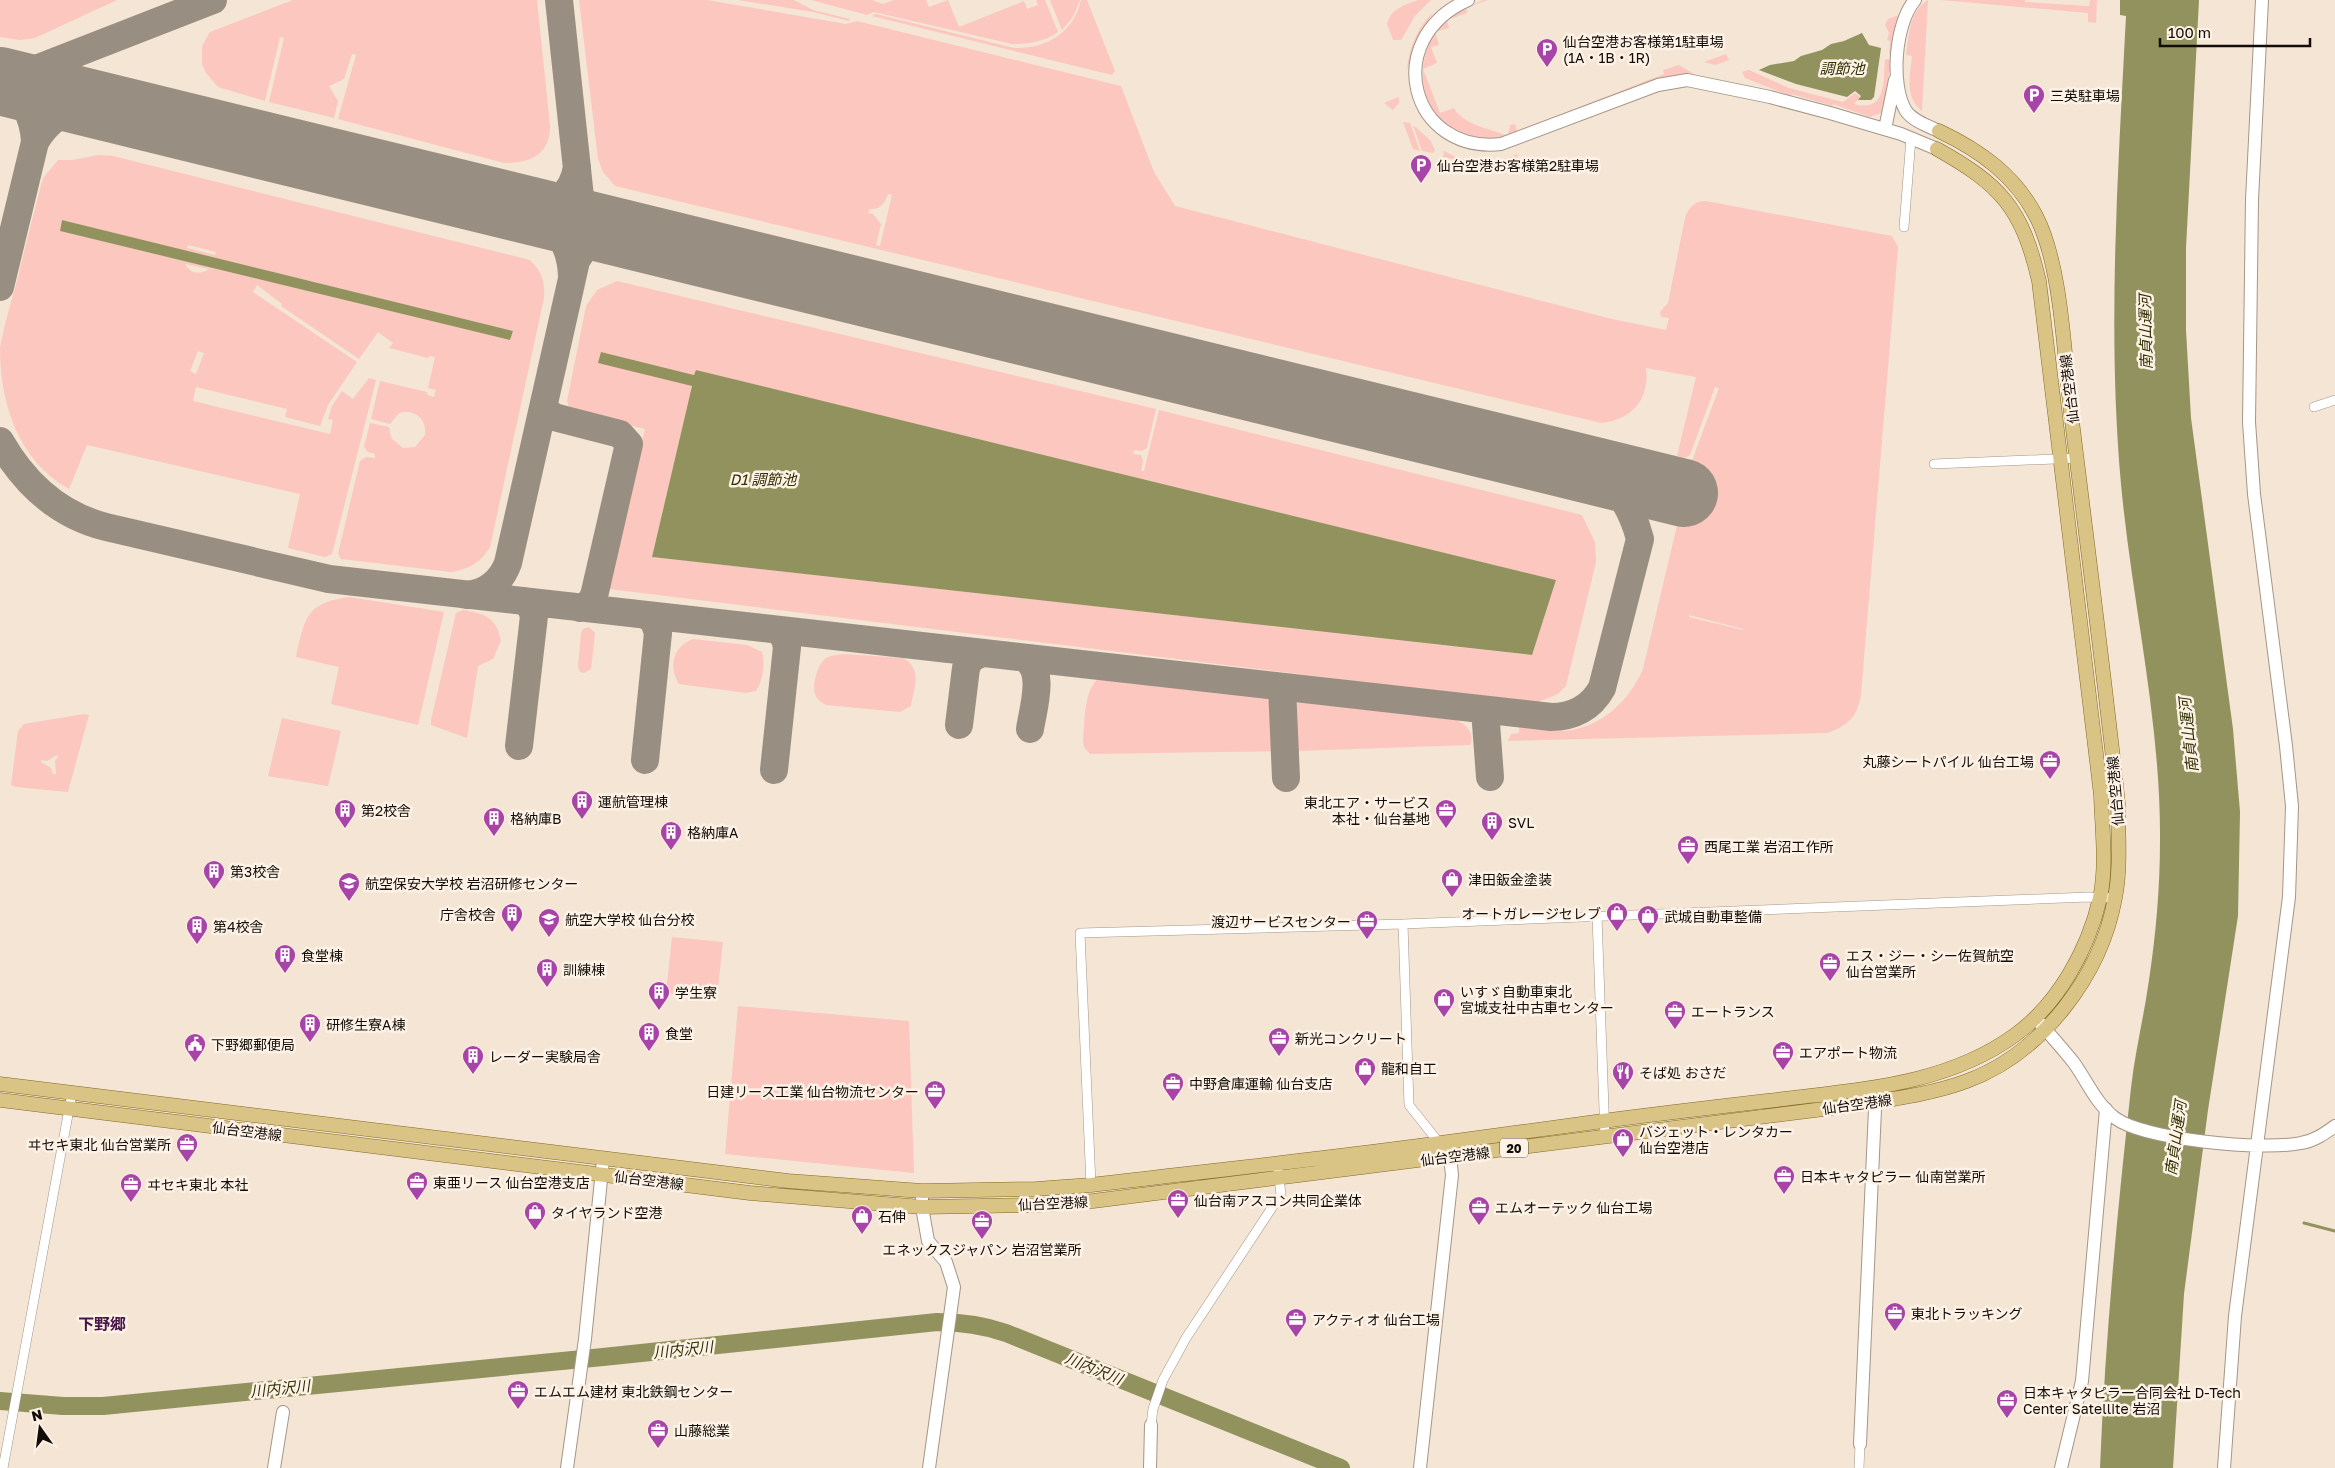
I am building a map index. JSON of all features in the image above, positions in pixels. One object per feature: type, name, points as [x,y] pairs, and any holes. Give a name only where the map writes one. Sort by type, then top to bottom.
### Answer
[{"type":"main road","name":"仙台空港線","points":[[0,1084],[603,1160],[788,1181],[922,1192],[1036,1189],[1091,1185],[1440,1144],[1604,1120],[1876,1087],[1959,1068],[2040,1023],[2075,993],[2104,939],[2115,898],[2118,857],[2118,803],[2055,281],[2047,242],[2025,196],[1996,165],[1970,146],[1938,131]]},
{"type":"main road","name":"仙台空港線","points":[[0,1100],[750,1193],[922,1207],[1036,1205],[1093,1201],[1279,1179],[1876,1102],[1933,1091],[1969,1080],[2026,1046],[2040,1023],[2088,937],[2100,897],[2104,852],[2101,796],[2039,281],[2025,232],[2012,208],[1982,178],[1968,167],[1937,149]]},
{"type":"street","points":[[1468,0],[1438,18],[1428,30],[1416,59],[1415,77],[1421,102],[1435,121],[1447,132],[1468,142],[1489,146],[1501,144],[1658,85],[1687,80],[1770,97],[1886,129],[1937,149]]},
{"type":"street","points":[[1886,129],[1896,75],[1901,26],[1915,0]]},
{"type":"street","points":[[2224,1468],[2235,1316],[2288,897],[2292,806],[2254,494],[2249,422],[2252,200],[2262,0]]},
{"type":"street","points":[[1896,75],[1907,113],[1922,124],[1938,131]]},
{"type":"street","points":[[1904,227],[1911,138]]},
{"type":"street","points":[[1982,178],[1996,165]]},
{"type":"street","points":[[2025,232],[2040,224]]},
{"type":"street","points":[[2314,407],[2335,400]]},
{"type":"street","points":[[1934,464],[2077,458]]},
{"type":"street","points":[[1091,1185],[1080,933],[1403,924],[2100,897],[2115,898]]},
{"type":"street","points":[[1596,916],[1605,1136]]},
{"type":"street","points":[[1403,924],[1409,1105],[1450,1157],[1452,1175],[1420,1468]]},
{"type":"street","points":[[2040,1023],[2073,1062],[2111,1114],[2136,1128],[2158,1134],[2258,1146],[2303,1143],[2320,1137],[2335,1126]]},
{"type":"street","points":[[1859,1468],[1876,1087]]},
{"type":"street","points":[[2,1468],[72,1093]]},
{"type":"street","points":[[2061,1468],[2082,1381],[2111,1114]]},
{"type":"street","points":[[567,1468],[585,1339],[603,1160]]},
{"type":"street","points":[[1150,1468],[1153,1409],[1163,1380],[1186,1338],[1281,1194],[1277,1163]]},
{"type":"street","points":[[922,1192],[922,1207],[928,1241],[946,1262],[952,1274],[954,1287],[953,1306],[929,1468]]},
{"type":"street","points":[[274,1468],[283,1412]]},
{"type":"shaded area","points":[[0,0],[117,0],[35,38],[20,40],[0,37]]},
{"type":"shaded area","points":[[293,0],[537,0],[550,126],[546,144],[537,155],[530,159],[504,163],[338,119],[356,55],[352,54],[344,79],[329,86],[338,101],[334,118],[269,102],[284,38],[280,37],[265,101],[218,87],[206,73],[202,64],[202,46],[210,32]]},
{"type":"shaded area","points":[[579,0],[707,0],[846,24],[857,21],[1121,86],[1154,172],[1175,206],[1612,319],[1666,330],[1669,318],[1661,317],[1660,312],[1668,303],[1685,218],[1695,203],[1706,201],[1892,236],[1898,247],[1860,702],[1851,719],[1841,727],[1827,733],[1508,741],[1511,734],[1519,733],[1519,727],[1565,731],[1591,724],[1622,702],[1637,681],[1643,669],[1693,458],[1719,388],[1715,387],[1690,455],[1685,458],[1677,456],[1696,377],[1646,368],[1645,389],[1637,406],[1622,418],[1601,423],[615,186],[603,172],[598,159]],"holes":[[[888,194],[892,195],[880,246],[876,245],[881,224],[873,214],[868,213],[870,209],[882,205]],[[1689,615],[1743,629],[1743,630],[1689,617]]]},
{"type":"shaded area","points":[[738,0],[794,0],[813,10],[850,19],[849,21],[813,12]]},
{"type":"shaded area","points":[[811,0],[872,0],[883,4],[894,0],[926,0],[929,7],[948,0],[959,27],[1024,1],[1027,9],[1038,5],[1036,0],[1045,0],[1058,32],[1036,42],[1012,44],[874,12],[867,15]]},
{"type":"shaded area","points":[[1050,0],[1080,0],[1073,17],[1062,30]]},
{"type":"shaded area","points":[[1081,0],[1087,0],[1115,71],[1112,75],[872,16],[876,14],[1014,48],[1026,48],[1037,46],[1057,37],[1072,22]]},
{"type":"shaded area","points":[[1418,0],[1431,0],[1415,16],[1401,40],[1393,40],[1387,24],[1392,14],[1399,8]]},
{"type":"shaded area","points":[[1483,0],[1488,0],[1466,8],[1467,13],[1447,20],[1449,28],[1436,32],[1446,20],[1454,14],[1463,9]]},
{"type":"shaded area","points":[[1928,0],[1922,111],[1916,105],[1910,92],[1912,56],[1906,55],[1913,17]]},
{"type":"shaded area","points":[[1941,0],[2025,0],[2025,2],[2089,6],[2090,0],[2097,0],[2096,23],[2088,22],[2088,13]]},
{"type":"shaded area","points":[[1433,12],[1415,43],[1407,70],[1415,39],[1422,25]]},
{"type":"shaded area","points":[[1899,15],[1892,54],[1889,54],[1890,41],[1887,40],[1889,33],[1885,25],[1888,19]]},
{"type":"shaded area","points":[[1435,33],[1439,45],[1431,47],[1437,63],[1423,69],[1428,46]]},
{"type":"shaded area","points":[[1726,54],[1729,60],[1715,65],[1704,62]]},
{"type":"shaded area","points":[[1885,59],[1891,60],[1883,112],[1870,117],[1833,104],[1832,106],[1792,94],[1791,96],[1745,78],[1742,72],[1749,70],[1789,88],[1843,102],[1855,93],[1860,97],[1854,104],[1865,106],[1878,100],[1881,94]]},
{"type":"shaded area","points":[[1679,65],[1694,74],[1658,79],[1518,134],[1510,136],[1502,137],[1486,138],[1462,133],[1441,119],[1431,107],[1425,92],[1423,70],[1440,113],[1454,108],[1464,119],[1508,136],[1510,125],[1515,124],[1517,131],[1664,74],[1663,70]]},
{"type":"shaded area","points":[[1399,97],[1399,103],[1393,110],[1384,103]]},
{"type":"shaded area","points":[[1403,122],[1410,123],[1420,151],[1413,149]]},
{"type":"shaded area","points":[[1413,125],[1430,140],[1435,150],[1433,153],[1422,151]]},
{"type":"shaded area","points":[[1444,151],[1462,159],[1481,162],[1500,160],[1518,154],[1511,172],[1443,157]]},
{"type":"shaded area","points":[[98,155],[113,156],[530,260],[542,277],[544,298],[490,547],[482,557],[469,567],[451,572],[341,559],[338,554],[360,461],[366,457],[375,458],[375,454],[368,452],[364,447],[370,423],[389,427],[391,438],[403,448],[415,447],[425,435],[422,420],[419,416],[410,412],[399,413],[390,424],[371,419],[380,381],[427,392],[427,395],[434,397],[436,390],[428,388],[435,357],[429,356],[428,358],[389,348],[393,343],[378,332],[359,359],[281,306],[282,304],[257,285],[253,292],[357,362],[328,405],[320,426],[285,417],[287,409],[196,387],[193,401],[330,434],[333,420],[328,419],[332,406],[342,391],[353,399],[369,378],[376,380],[332,554],[325,557],[288,548],[300,494],[87,445],[69,489],[37,463],[25,447],[9,410],[4,390],[0,348],[43,178],[58,160],[72,160]],"holes":[[[62,220],[513,331],[510,340],[60,231]],[[188,245],[216,252],[215,255],[187,248]],[[185,264],[209,269],[202,272],[192,272]],[[198,351],[204,353],[196,374],[190,371]]]},
{"type":"shaded area","points":[[617,281],[1156,409],[1147,448],[1142,451],[1134,450],[1133,454],[1141,455],[1143,461],[1141,471],[1144,471],[1159,410],[1582,515],[1595,542],[1596,562],[1566,686],[1558,694],[1538,702],[609,589],[607,583],[645,429],[575,413],[569,407],[567,401],[586,306],[597,290]],"holes":[[[601,352],[695,375],[696,370],[1556,580],[1531,655],[652,557],[692,386]]]},
{"type":"shaded area","points":[[349,597],[444,612],[418,725],[331,704],[339,667],[296,657],[302,632],[309,615],[323,604]]},
{"type":"shaded area","points":[[463,610],[478,613],[489,618],[496,627],[501,641],[493,659],[478,666],[467,738],[431,725],[456,613]]},
{"type":"shaded area","points":[[589,627],[595,633],[591,669],[584,673],[580,672],[578,666],[581,633],[583,629]]},
{"type":"shaded area","points":[[693,639],[747,645],[762,652],[763,673],[756,691],[746,693],[679,684],[674,671],[674,658],[686,642]]},
{"type":"shaded area","points":[[846,654],[903,658],[913,668],[916,679],[911,706],[900,712],[826,705],[820,701],[814,689],[817,671],[826,658]]},
{"type":"shaded area","points":[[1101,677],[1269,697],[1275,700],[1278,706],[1280,751],[1090,754],[1084,747],[1083,741],[1086,706],[1091,689]]},
{"type":"shaded area","points":[[1300,701],[1456,720],[1464,724],[1469,730],[1471,741],[1470,745],[1297,751],[1293,739],[1292,717],[1296,705]]},
{"type":"shaded area","points":[[84,714],[89,715],[68,792],[11,785],[18,731],[24,724]],"holes":[[[57,755],[58,757],[55,761],[56,774],[53,774],[51,768],[41,762]]]},
{"type":"shaded area","points":[[282,718],[341,731],[328,786],[268,776]]},
{"type":"shaded area","points":[[672,937],[723,942],[717,997],[666,993]]},
{"type":"shaded area","points":[[738,1006],[909,1021],[914,1173],[725,1154]]},
{"type":"water","name":"南貞山運河","points":[[2120,0],[2199,0],[2186,248],[2186,330],[2191,418],[2233,729],[2240,812],[2238,916],[2208,1110],[2184,1294],[2173,1468],[2100,1468],[2108,1325],[2121,1183],[2133,1074],[2154,945],[2160,858],[2156,751],[2126,529],[2117,426],[2114,308],[2115,250],[2126,16],[2120,15]]},
{"type":"water","name":"調節池","points":[[1862,33],[1869,45],[1881,48],[1874,97],[1871,100],[1858,100],[1861,96],[1855,91],[1847,97],[1796,84],[1759,70],[1770,65],[1794,61],[1801,56],[1822,50],[1831,44],[1844,41]]},
{"type":"water","points":[[62,220],[513,331],[510,340],[60,231]]},
{"type":"water","name":"D1 調節池","points":[[601,352],[694,375],[696,370],[1556,580],[1532,655],[652,557],[692,386],[598,363]]},
{"type":"waterway","points":[[2304,1223],[2335,1231]]},
{"type":"waterway","name":"川内沢川","points":[[0,1401],[63,1406],[103,1406],[946,1322],[981,1326],[1006,1333],[1341,1468]]},
{"type":"taxiway","points":[[0,83],[213,0]]},
{"type":"taxiway","points":[[559,0],[580,197],[590,217],[597,225],[607,230]]},
{"type":"taxiway","points":[[0,83],[15,93],[26,107],[30,115],[35,142]]},
{"type":"taxiway","points":[[0,287],[35,142],[46,127],[59,116],[74,108],[92,104]]},
{"type":"taxiway","points":[[524,209],[543,207],[560,199],[571,185],[577,166]]},
{"type":"taxiway","points":[[524,209],[544,220],[559,235],[565,244],[571,264],[572,276]]},
{"type":"taxiway","points":[[466,595],[487,589],[497,581],[508,563],[576,261],[585,248],[596,240],[609,235],[625,234]]},
{"type":"taxiway","points":[[544,403],[546,411],[554,417],[620,434],[629,444],[594,596],[588,605],[580,608]]},
{"type":"taxiway","points":[[0,441],[31,484],[58,506],[89,522],[329,579],[1551,717],[1559,717],[1581,710],[1598,695],[1602,688],[1640,539],[1633,518],[1616,489],[1600,475],[1590,470]]},
{"type":"taxiway","points":[[519,746],[534,616],[531,607],[524,601]]},
{"type":"taxiway","points":[[645,760],[658,633],[654,621],[646,615]]},
{"type":"taxiway","points":[[774,770],[787,647],[784,635],[776,630]]},
{"type":"taxiway","points":[[959,725],[966,668],[970,659],[982,653]]},
{"type":"taxiway","points":[[1024,658],[1031,663],[1035,671],[1036,680],[1035,701],[1030,729]]},
{"type":"taxiway","points":[[1282,687],[1286,778]]},
{"type":"taxiway","points":[[1485,710],[1490,777]]},
{"type":"runway","points":[[0,81],[1684,493]]},
{"type":"place","name":"仙台空港お客様第1駐車場 (1A・1B・1R)","points":[[1547,68]]},
{"type":"place","name":"三英駐車場","points":[[2034,114]]},
{"type":"place","name":"仙台空港お客様第2駐車場","points":[[1421,184]]},
{"type":"place","name":"丸藤シートパイル 仙台工場","points":[[2050,780]]},
{"type":"place","name":"運航管理棟","points":[[582,820]]},
{"type":"place","name":"第2校舎","points":[[345,829]]},
{"type":"place","name":"東北エア・サービス 本社・仙台基地","points":[[1446,829]]},
{"type":"place","name":"格納庫B","points":[[494,837]]},
{"type":"place","name":"SVL","points":[[1492,841]]},
{"type":"place","name":"格納庫A","points":[[671,851]]},
{"type":"place","name":"西尾工業 岩沼工作所","points":[[1688,865]]},
{"type":"place","name":"第3校舎","points":[[214,890]]},
{"type":"place","name":"津田鈑金塗装","points":[[1452,898]]},
{"type":"place","name":"航空保安大学校 岩沼研修センター","points":[[349,902]]},
{"type":"place","name":"オートガレージセレブ","points":[[1617,932]]},
{"type":"place","name":"庁舎校舎","points":[[512,933]]},
{"type":"place","name":"武城自動車整備","points":[[1648,935]]},
{"type":"place","name":"航空大学校 仙台分校","points":[[549,938]]},
{"type":"place","name":"渡辺サービスセンター","points":[[1367,940]]},
{"type":"place","name":"第4校舎","points":[[197,945]]},
{"type":"place","name":"食堂棟","points":[[285,974]]},
{"type":"place","name":"エス・ジー・シー佐賀航空 仙台営業所","points":[[1830,982]]},
{"type":"place","name":"訓練棟","points":[[547,988]]},
{"type":"place","name":"学生寮","points":[[659,1011]]},
{"type":"place","name":"いすゞ自動車東北 宮城支社中古車センター","points":[[1444,1018]]},
{"type":"place","name":"エートランス","points":[[1675,1030]]},
{"type":"place","name":"研修生寮A棟","points":[[310,1043]]},
{"type":"place","name":"食堂","points":[[649,1052]]},
{"type":"place","name":"新光コンクリート","points":[[1279,1057]]},
{"type":"place","name":"下野郷郵便局","points":[[195,1063]]},
{"type":"place","name":"エアポート物流","points":[[1783,1071]]},
{"type":"place","name":"レーダー実験局舎","points":[[473,1075]]},
{"type":"place","name":"龍和自工","points":[[1365,1087]]},
{"type":"place","name":"そば処 おさだ","points":[[1623,1091]]},
{"type":"place","name":"中野倉庫運輸 仙台支店","points":[[1173,1102]]},
{"type":"place","name":"日建リース工業 仙台物流センター","points":[[935,1110]]},
{"type":"place","name":"バジェット・レンタカー 仙台空港店","points":[[1623,1158]]},
{"type":"place","name":"ヰセキ東北 仙台営業所","points":[[187,1163]]},
{"type":"place","name":"日本キャタピラー 仙南営業所","points":[[1784,1195]]},
{"type":"place","name":"東亜リース 仙台空港支店","points":[[417,1201]]},
{"type":"place","name":"ヰセキ東北 本社","points":[[131,1203]]},
{"type":"place","name":"仙台南アスコン共同企業体","points":[[1178,1219]]},
{"type":"place","name":"エムオーテック 仙台工場","points":[[1479,1226]]},
{"type":"place","name":"タイヤランド空港","points":[[535,1231]]},
{"type":"place","name":"石伸","points":[[862,1235]]},
{"type":"place","name":"エネックスジャパン 岩沼営業所","points":[[982,1240]]},
{"type":"place","name":"東北トラッキング","points":[[1895,1332]]},
{"type":"place","name":"アクティオ 仙台工場","points":[[1296,1338]]},
{"type":"place","name":"エムエム建材 東北鉄鋼センター","points":[[518,1410]]},
{"type":"place","name":"日本キャタピラー合同会社 D-Tech Center Satellite 岩沼","points":[[2007,1419]]},
{"type":"place","name":"山藤総業","points":[[658,1449]]},
{"type":"district","name":"下野郷","points":[[102,1324]]}]
